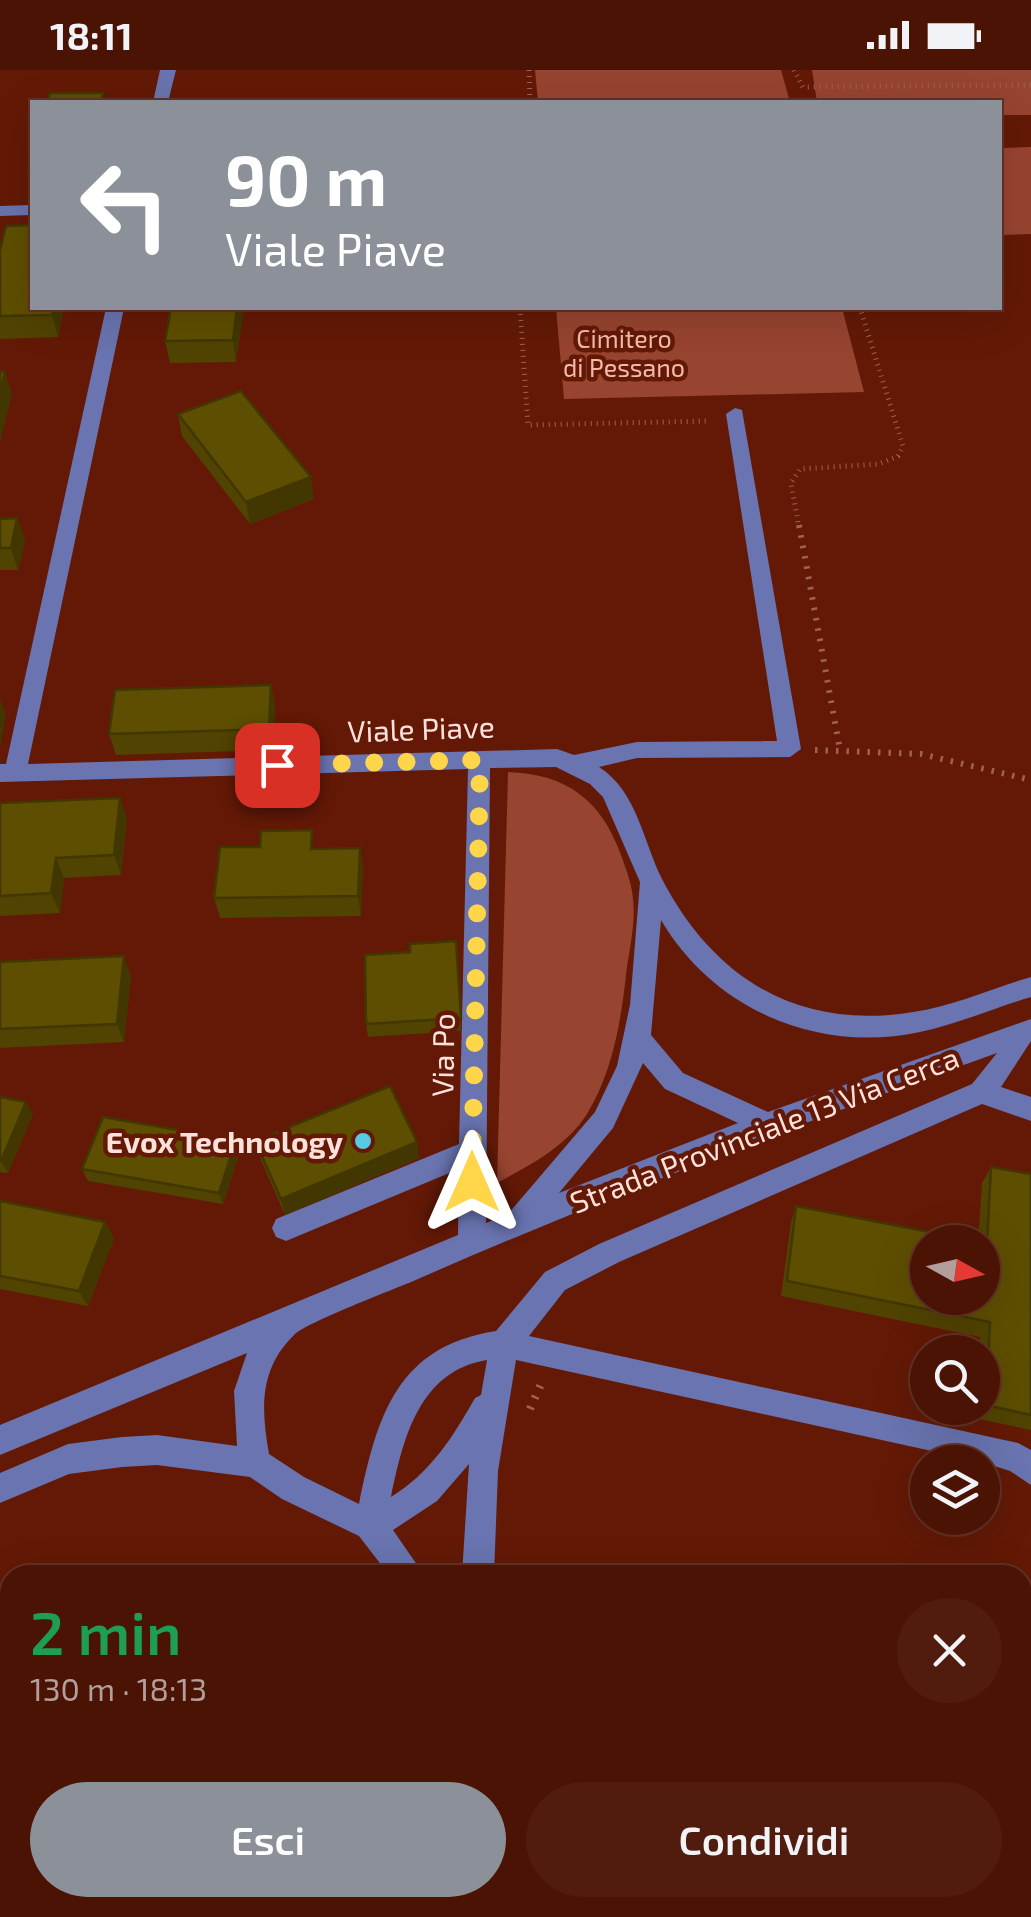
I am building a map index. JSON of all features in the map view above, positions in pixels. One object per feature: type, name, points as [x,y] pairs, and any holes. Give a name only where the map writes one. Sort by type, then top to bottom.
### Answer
[{"type":"street","points":[[161,100],[168,70]]},
{"type":"street","points":[[0,211],[30,210]]},
{"type":"street","points":[[7,773],[116,310]]},
{"type":"street","points":[[577,764],[638,750],[790,750],[736,417]]},
{"type":"street","name":"Viale Piave","points":[[7,773],[531,757],[577,764]]},
{"type":"street","name":"Via Po","points":[[472,1243],[480,760]]},
{"type":"street","points":[[577,764],[599,777],[623,806],[652,882],[708,966],[744,995],[794,1016],[837,1024],[908,1024],[1031,987]]},
{"type":"street","points":[[516,1223],[604,1120],[620,1090],[637,1038],[652,882]]},
{"type":"street","points":[[479,1565],[484,1471],[504,1344],[555,1281],[567,1272],[982,1092],[1026,1032]]},
{"type":"street","name":"Strada Provinciale 13 Via Cerca","points":[[0,1440],[290,1322],[516,1223],[767,1124],[1026,1032]]},
{"type":"street","points":[[637,1038],[674,1080],[767,1124]]},
{"type":"street","points":[[982,1092],[1031,1109]]},
{"type":"street","points":[[286,1228],[472,1151]]},
{"type":"street","points":[[255,1463],[246,1408],[250,1372],[262,1349],[290,1322]]},
{"type":"street","points":[[370,1525],[386,1443],[398,1411],[414,1386],[450,1355],[478,1344],[504,1344],[1018,1458],[1031,1470]]},
{"type":"street","points":[[370,1525],[430,1489],[458,1459],[494,1391]]},
{"type":"street","points":[[0,1488],[68,1459],[122,1452],[157,1450],[255,1463],[293,1488],[370,1525],[402,1565]]},
{"type":"path","points":[[528,70],[530,100]]},
{"type":"path","points":[[794,70],[803,87],[1031,86]]},
{"type":"path","points":[[520,310],[528,425],[736,417]]},
{"type":"path","points":[[840,750],[790,483],[800,468],[879,464],[898,456],[903,446],[861,310]]},
{"type":"path","points":[[790,750],[921,754],[1031,780]]},
{"type":"path","points":[[528,1415],[554,1355]]},
{"type":"green space","points":[[535,70],[781,70],[789,100],[538,100]]},
{"type":"green space","points":[[812,70],[1031,70],[1031,115],[1002,115],[1002,100],[817,100]]},
{"type":"green space","points":[[1031,147],[1031,234],[1002,235],[1002,148]]},
{"type":"green space","name":"Cimitero di Pessano","points":[[556,310],[843,310],[864,392],[564,399]]},
{"type":"green space","points":[[508,772],[548,778],[592,805],[621,855],[631,888],[634,918],[618,1029],[596,1098],[578,1126],[558,1146],[497,1183]]},
{"type":"building","points":[[50,93],[103,93],[101,100],[48,100]]},
{"type":"building","points":[[30,225],[30,310],[53,310],[52,315],[0,316],[0,250],[6,226]]},
{"type":"building","points":[[171,310],[237,310],[233,340],[165,341]]},
{"type":"building","points":[[241,391],[311,477],[246,502],[178,414]]},
{"type":"building","points":[[17,518],[11,548],[0,548],[0,519]]},
{"type":"building","points":[[271,685],[269,729],[109,734],[115,690]]},
{"type":"building","points":[[120,798],[114,855],[56,858],[51,893],[0,896],[0,803]]},
{"type":"building","points":[[312,830],[311,849],[360,848],[358,896],[214,898],[220,847],[260,847],[261,831]]},
{"type":"building","points":[[456,941],[461,1018],[366,1024],[365,955],[410,952],[410,944]]},
{"type":"building","points":[[124,956],[117,1024],[0,1029],[0,962]]},
{"type":"building","points":[[390,1086],[417,1142],[281,1199],[255,1141]]},
{"type":"building","points":[[0,1097],[26,1102],[1,1161],[0,1161]]},
{"type":"building","points":[[103,1117],[236,1140],[219,1193],[82,1169]]},
{"type":"building","points":[[991,1167],[1031,1174],[1031,1415],[1000,1408],[1000,1335],[989,1335],[990,1322],[955,1315],[1000,1315],[1000,1225],[988,1225]]},
{"type":"building","points":[[0,1201],[105,1222],[79,1291],[0,1276]]},
{"type":"building","points":[[796,1206],[910,1228],[910,1306],[787,1281]]},
{"type":"place","name":"Evox Technology","points":[[363,1141]]},
{"type":"route","points":[[277,765],[480,760],[472,1182]]}]
